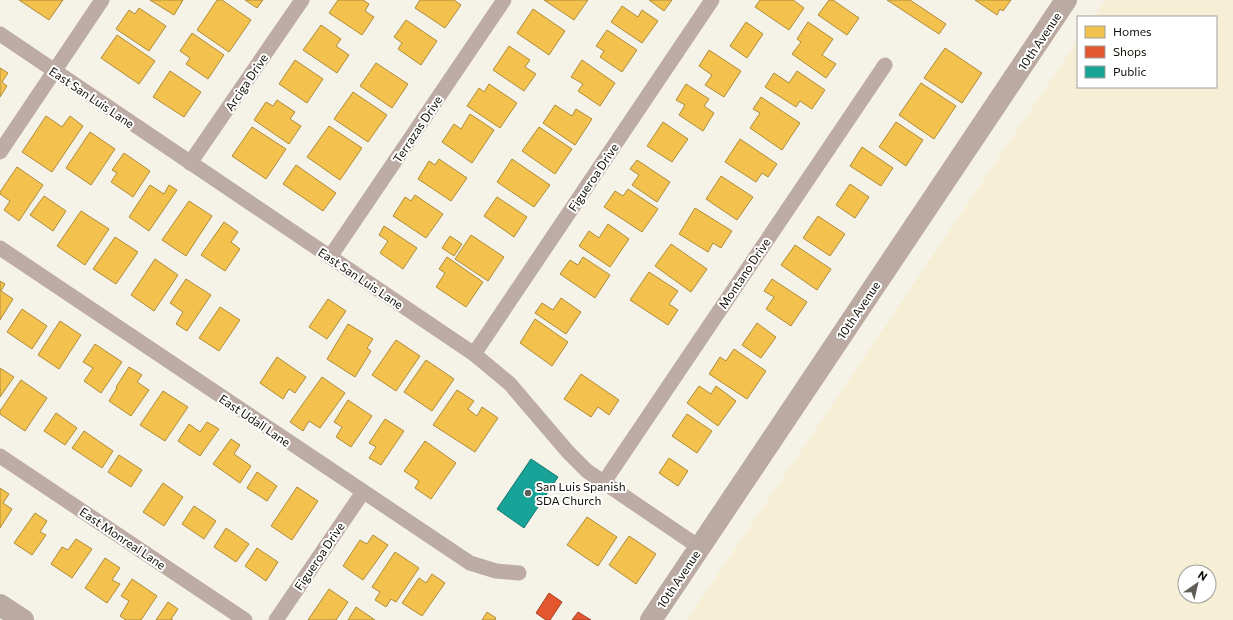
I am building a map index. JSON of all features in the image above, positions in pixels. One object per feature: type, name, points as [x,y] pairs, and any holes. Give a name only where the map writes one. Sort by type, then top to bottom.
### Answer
[{"type":"main road","name":"10th Avenue","points":[[651,620],[1066,0]]},
{"type":"main road","points":[[0,604],[23,620]]},
{"type":"street","points":[[0,152],[102,0]]},
{"type":"street","name":"Arciga Drive","points":[[190,163],[302,0]]},
{"type":"street","name":"Terrazas Drive","points":[[330,257],[504,0]]},
{"type":"street","name":"Figueroa Drive","points":[[474,354],[712,0]]},
{"type":"street","name":"East San Luis Lane","points":[[0,34],[474,354],[510,384],[568,452],[588,471],[699,547]]},
{"type":"street","name":"Montano Drive","points":[[604,482],[885,65]]},
{"type":"street","name":"East Udall Lane","points":[[0,248],[470,563],[496,571],[518,573]]},
{"type":"street","name":"East Monreal Lane","points":[[0,456],[245,620]]},
{"type":"street","name":"Figueroa Drive","points":[[276,620],[363,492]]},
{"type":"sand","points":[[1105,0],[1233,0],[1233,620],[687,620],[1077,41],[1077,88],[1217,88],[1217,16],[1095,16]]},
{"type":"building: Homes","points":[[19,0],[63,0],[49,20]]},
{"type":"building: Homes","points":[[150,0],[183,0],[174,15]]},
{"type":"building: Homes","points":[[217,0],[222,0],[251,20],[229,52],[197,30]]},
{"type":"building: Homes","points":[[245,0],[263,0],[257,8]]},
{"type":"building: Homes","points":[[338,0],[363,0],[369,4],[365,11],[374,17],[362,35],[329,13]]},
{"type":"building: Homes","points":[[420,0],[454,0],[461,5],[445,28],[415,8]]},
{"type":"building: Homes","points":[[544,0],[588,0],[574,20]]},
{"type":"building: Homes","points":[[649,0],[672,0],[664,11]]},
{"type":"building: Homes","points":[[760,0],[793,0],[804,8],[789,30],[755,7]]},
{"type":"building: Homes","points":[[829,0],[833,0],[859,18],[847,35],[818,15]]},
{"type":"building: Homes","points":[[887,0],[910,0],[946,24],[939,34]]},
{"type":"building: Homes","points":[[975,0],[1011,0],[1003,11],[1000,9],[997,15]]},
{"type":"building: Homes","points":[[622,6],[638,17],[642,10],[658,21],[642,43],[611,22]]},
{"type":"building: Homes","points":[[139,8],[166,26],[149,51],[116,29],[129,10],[135,14]]},
{"type":"building: Homes","points":[[533,9],[565,31],[549,55],[517,33]]},
{"type":"building: Homes","points":[[406,20],[437,41],[421,65],[398,49],[402,43],[394,37]]},
{"type":"building: Homes","points":[[746,22],[763,34],[747,58],[730,46]]},
{"type":"building: Homes","points":[[808,22],[833,39],[822,55],[836,64],[826,78],[792,54],[801,42],[797,39]]},
{"type":"building: Homes","points":[[321,25],[341,39],[336,46],[349,55],[337,73],[303,50]]},
{"type":"building: Homes","points":[[607,30],[637,50],[622,72],[600,57],[604,51],[596,46]]},
{"type":"building: Homes","points":[[192,33],[224,55],[208,79],[186,64],[190,58],[180,51]]},
{"type":"building: Homes","points":[[117,35],[155,61],[139,84],[101,58]]},
{"type":"building: Homes","points":[[509,46],[530,60],[525,67],[536,74],[524,91],[493,70]]},
{"type":"building: Homes","points":[[945,48],[982,73],[962,103],[924,78]]},
{"type":"building: Homes","points":[[709,50],[741,71],[724,97],[705,85],[712,75],[699,66]]},
{"type":"building: Homes","points":[[295,60],[323,79],[307,103],[279,84]]},
{"type":"building: Homes","points":[[582,60],[615,83],[600,106],[578,91],[583,84],[571,77]]},
{"type":"building: Homes","points":[[376,63],[408,84],[392,108],[360,86]]},
{"type":"building: Homes","points":[[0,68],[8,73],[2,82],[7,86],[0,97]]},
{"type":"building: Homes","points":[[170,71],[201,92],[184,117],[153,97]]},
{"type":"building: Homes","points":[[797,71],[825,90],[812,109],[800,101],[796,107],[765,87],[774,73],[789,83]]},
{"type":"building: Homes","points":[[921,83],[956,106],[934,139],[899,115]]},
{"type":"building: Homes","points":[[489,84],[517,103],[500,128],[467,106],[479,88],[484,92]]},
{"type":"building: Homes","points":[[686,84],[709,99],[704,106],[714,113],[703,131],[679,115],[685,105],[676,100]]},
{"type":"building: Homes","points":[[353,92],[387,115],[368,142],[334,119]]},
{"type":"building: Homes","points":[[761,97],[800,123],[782,150],[750,128],[760,113],[753,109]]},
{"type":"building: Homes","points":[[277,100],[295,112],[290,119],[301,126],[289,144],[254,120],[266,102],[273,106]]},
{"type":"building: Homes","points":[[555,105],[572,116],[576,109],[592,119],[575,145],[543,123]]},
{"type":"building: Homes","points":[[470,114],[494,130],[472,163],[442,142],[454,124],[461,129]]},
{"type":"building: Homes","points":[[46,116],[62,127],[70,116],[83,126],[52,172],[22,152]]},
{"type":"building: Homes","points":[[663,122],[688,139],[672,162],[647,146]]},
{"type":"building: Homes","points":[[896,122],[923,140],[906,166],[879,147]]},
{"type":"building: Homes","points":[[329,126],[362,148],[340,180],[307,157]]},
{"type":"building: Homes","points":[[252,127],[286,149],[266,179],[232,156]]},
{"type":"building: Homes","points":[[539,127],[572,149],[555,174],[522,151]]},
{"type":"building: Homes","points":[[90,132],[115,149],[91,185],[66,168]]},
{"type":"building: Homes","points":[[740,139],[777,164],[768,177],[762,173],[756,182],[725,162]]},
{"type":"building: Homes","points":[[862,147],[893,168],[881,186],[850,166]]},
{"type":"building: Homes","points":[[124,153],[150,171],[133,197],[111,182],[117,173],[112,170]]},
{"type":"building: Homes","points":[[439,159],[467,178],[451,201],[418,179],[429,161],[435,165]]},
{"type":"building: Homes","points":[[512,159],[550,185],[534,207],[497,182]]},
{"type":"building: Homes","points":[[637,160],[670,182],[657,202],[632,185],[639,175],[630,169]]},
{"type":"building: Homes","points":[[296,165],[336,193],[323,211],[283,184]]},
{"type":"building: Homes","points":[[17,167],[43,185],[19,221],[4,210],[10,201],[0,194]]},
{"type":"building: Homes","points":[[721,176],[753,197],[737,220],[706,199]]},
{"type":"building: Homes","points":[[850,184],[869,197],[855,218],[836,205]]},
{"type":"building: Homes","points":[[150,185],[164,194],[169,185],[177,190],[149,231],[129,217]]},
{"type":"building: Homes","points":[[628,189],[658,209],[642,232],[604,207],[615,191],[623,196]]},
{"type":"building: Homes","points":[[415,195],[443,214],[426,238],[393,216],[405,197],[411,201]]},
{"type":"building: Homes","points":[[44,196],[66,211],[53,231],[30,215]]},
{"type":"building: Homes","points":[[497,197],[527,217],[514,237],[484,216]]},
{"type":"building: Homes","points":[[189,201],[212,216],[186,256],[162,240]]},
{"type":"building: Homes","points":[[695,208],[732,231],[721,248],[713,243],[708,252],[679,234]]},
{"type":"building: Homes","points":[[81,211],[109,229],[85,265],[57,246]]},
{"type":"building: Homes","points":[[818,216],[845,234],[830,256],[803,238]]},
{"type":"building: Homes","points":[[224,222],[238,232],[231,242],[240,249],[225,271],[201,255]]},
{"type":"building: Homes","points":[[608,224],[629,239],[610,267],[579,246],[589,231],[599,238]]},
{"type":"building: Homes","points":[[384,226],[417,248],[403,269],[380,253],[388,241],[379,235]]},
{"type":"building: Homes","points":[[471,235],[504,257],[488,281],[455,259]]},
{"type":"building: Homes","points":[[450,236],[462,244],[454,256],[442,248]]},
{"type":"building: Homes","points":[[115,237],[138,252],[116,284],[93,269]]},
{"type":"building: Homes","points":[[671,244],[707,269],[691,292],[655,266]]},
{"type":"building: Homes","points":[[795,245],[831,269],[817,290],[781,265]]},
{"type":"building: Homes","points":[[447,257],[483,282],[466,307],[436,287],[445,273],[439,269]]},
{"type":"building: Homes","points":[[583,257],[610,275],[595,298],[560,274],[570,260],[578,265]]},
{"type":"building: Homes","points":[[155,259],[178,275],[154,311],[131,295]]},
{"type":"building: Homes","points":[[649,272],[678,291],[669,304],[678,310],[668,325],[630,300]]},
{"type":"building: Homes","points":[[186,279],[211,295],[187,331],[176,324],[183,312],[170,303]]},
{"type":"building: Homes","points":[[772,279],[807,302],[791,326],[766,309],[774,297],[764,291]]},
{"type":"building: Homes","points":[[0,281],[5,284],[1,291],[13,299],[0,320]]},
{"type":"building: Homes","points":[[561,298],[581,312],[566,334],[535,313],[542,303],[553,310]]},
{"type":"building: Homes","points":[[328,299],[346,311],[327,339],[309,327]]},
{"type":"building: Homes","points":[[220,307],[240,320],[219,351],[199,338]]},
{"type":"building: Homes","points":[[22,309],[47,326],[32,349],[7,332]]},
{"type":"building: Homes","points":[[535,319],[568,342],[552,366],[520,343]]},
{"type":"building: Homes","points":[[60,321],[81,335],[59,369],[38,355]]},
{"type":"building: Homes","points":[[757,323],[776,337],[761,358],[742,345]]},
{"type":"building: Homes","points":[[348,324],[373,339],[367,348],[371,351],[355,377],[327,359]]},
{"type":"building: Homes","points":[[396,340],[420,356],[396,391],[372,375]]},
{"type":"building: Homes","points":[[95,344],[122,362],[101,393],[84,381],[93,368],[83,362]]},
{"type":"building: Homes","points":[[734,349],[766,371],[747,399],[709,374],[720,357],[726,361]]},
{"type":"building: Homes","points":[[277,357],[306,377],[295,393],[289,389],[283,399],[260,383]]},
{"type":"building: Homes","points":[[426,360],[454,379],[432,411],[404,392]]},
{"type":"building: Homes","points":[[129,367],[142,375],[137,382],[149,390],[131,416],[109,401]]},
{"type":"building: Homes","points":[[0,368],[14,377],[0,397]]},
{"type":"building: Homes","points":[[581,374],[619,400],[609,415],[598,407],[591,417],[564,399]]},
{"type":"building: Homes","points":[[322,377],[345,393],[320,428],[309,421],[303,431],[290,422]]},
{"type":"building: Homes","points":[[21,380],[47,398],[25,431],[0,414],[0,411]]},
{"type":"building: Homes","points":[[699,386],[711,394],[716,386],[736,401],[718,426],[687,403]]},
{"type":"building: Homes","points":[[457,390],[474,401],[468,409],[477,416],[482,407],[498,418],[475,452],[433,425]]},
{"type":"building: Homes","points":[[163,391],[188,407],[165,441],[140,425]]},
{"type":"building: Homes","points":[[348,400],[372,416],[351,447],[336,437],[342,427],[334,422]]},
{"type":"building: Homes","points":[[56,413],[77,428],[65,445],[44,431]]},
{"type":"building: Homes","points":[[687,414],[712,431],[697,453],[672,436]]},
{"type":"building: Homes","points":[[385,419],[404,431],[381,465],[369,458],[376,447],[369,443]]},
{"type":"building: Homes","points":[[207,422],[219,429],[200,456],[178,441],[189,424],[200,432]]},
{"type":"building: Homes","points":[[84,431],[113,451],[102,468],[72,448]]},
{"type":"building: Homes","points":[[231,439],[240,445],[234,454],[251,466],[240,483],[213,464]]},
{"type":"building: Homes","points":[[425,441],[456,463],[431,499],[415,488],[419,481],[404,471]]},
{"type":"building: Homes","points":[[119,455],[142,470],[131,487],[108,472]]},
{"type":"building: Homes","points":[[669,458],[688,471],[678,486],[659,473]]},
{"type":"building: Homes","points":[[257,472],[277,486],[267,501],[247,488]]},
{"type":"building: Homes","points":[[163,483],[183,497],[164,526],[143,512]]},
{"type":"building: Homes","points":[[297,487],[318,501],[292,540],[271,526]]},
{"type":"building: Homes","points":[[0,488],[9,494],[3,503],[12,509],[0,528]]},
{"type":"building: Homes","points":[[194,506],[216,521],[204,539],[182,524]]},
{"type":"building: Homes","points":[[35,513],[47,521],[40,532],[46,535],[32,555],[14,543]]},
{"type":"building: Homes","points":[[587,517],[617,537],[598,566],[567,545]]},
{"type":"building: Homes","points":[[226,528],[249,544],[236,562],[214,547]]},
{"type":"building: Homes","points":[[373,535],[388,545],[363,580],[343,566],[360,540],[367,544]]},
{"type":"building: Homes","points":[[629,536],[656,554],[636,584],[609,565]]},
{"type":"building: Homes","points":[[76,539],[92,549],[72,578],[51,564],[62,547],[68,550]]},
{"type":"building: Homes","points":[[257,548],[278,562],[266,581],[245,566]]},
{"type":"building: Homes","points":[[395,552],[419,568],[396,602],[391,599],[386,607],[375,600],[380,592],[372,587]]},
{"type":"building: Homes","points":[[105,558],[120,568],[112,580],[120,584],[107,603],[85,588]]},
{"type":"building: Homes","points":[[432,574],[445,583],[422,616],[402,603],[419,578],[426,583]]},
{"type":"building: Homes","points":[[132,579],[157,596],[141,620],[126,620],[120,616],[129,601],[121,596]]},
{"type":"building: Homes","points":[[329,589],[348,602],[336,620],[308,620]]},
{"type":"building: Homes","points":[[168,602],[178,609],[171,619],[173,620],[156,620]]},
{"type":"building: Homes","points":[[356,607],[375,620],[348,620]]},
{"type":"building: Homes","points":[[487,612],[496,618],[495,620],[482,620]]},
{"type":"building: Shops","points":[[549,593],[562,602],[550,620],[546,620],[536,613]]},
{"type":"building: Shops","points":[[578,612],[591,620],[572,620]]},
{"type":"building: Public","name":"San Luis Spanish SDA Church","points":[[531,459],[558,477],[524,528],[497,509]]},
{"type":"place","name":"San Luis Spanish SDA Church","points":[[528,493]]}]
